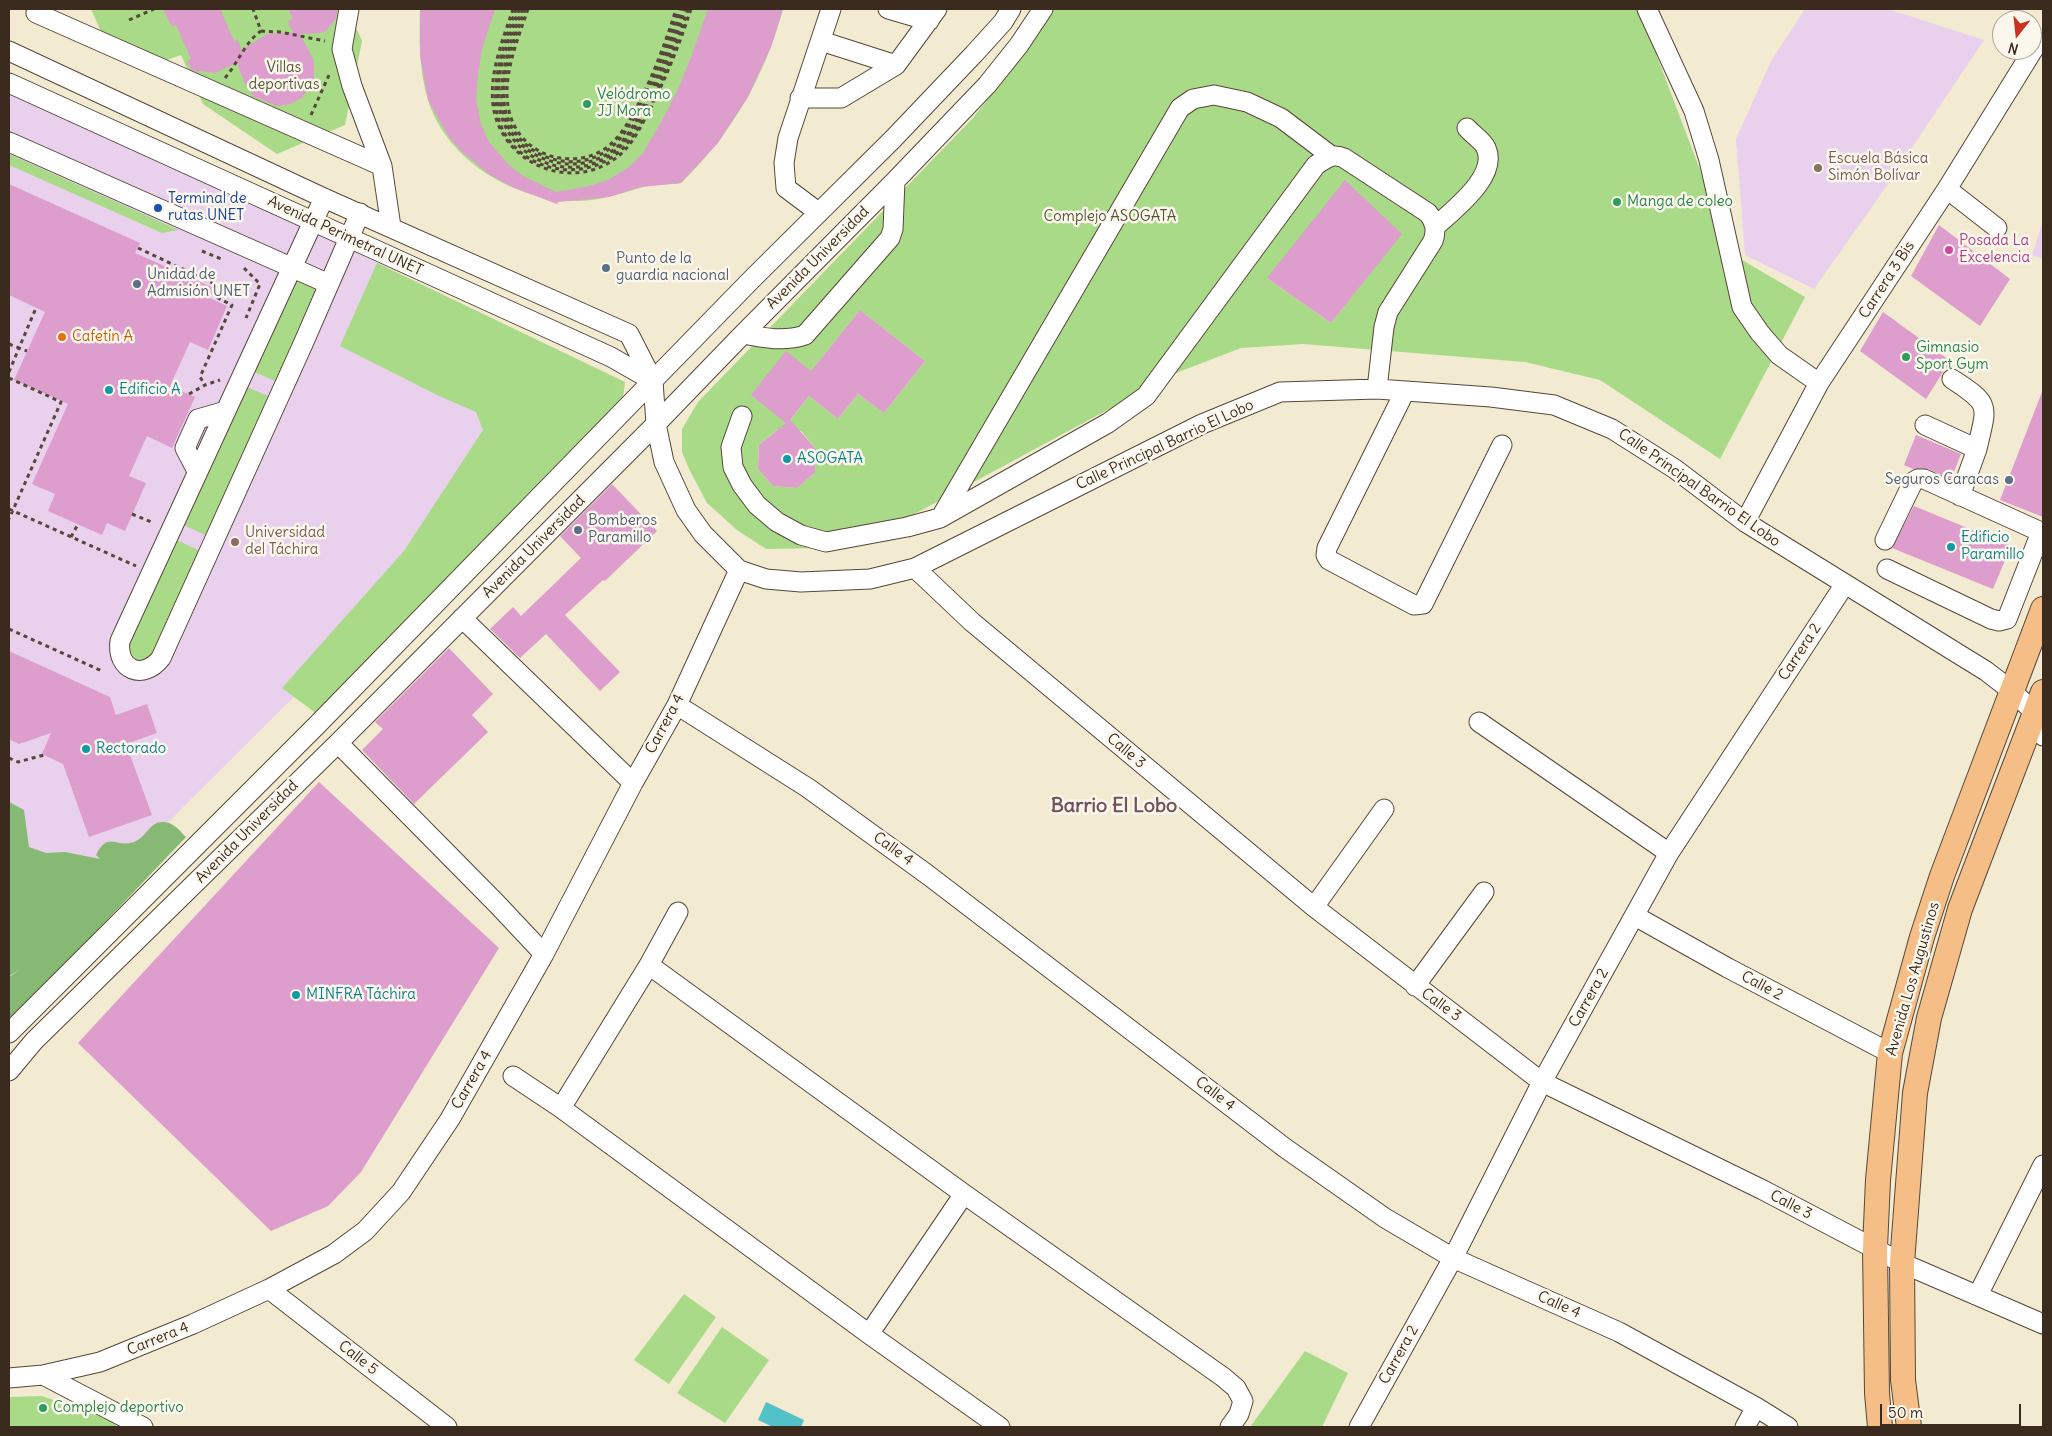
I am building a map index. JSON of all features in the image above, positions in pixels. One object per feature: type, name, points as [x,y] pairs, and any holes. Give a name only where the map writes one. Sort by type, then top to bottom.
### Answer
[{"type":"main road","name":"Avenida Los Augustinos","points":[[1880,1427],[1877,1394],[1875,1248],[1879,1170],[1890,1053],[1922,937],[1942,876],[2043,609]]},
{"type":"main road","name":"Avenida Los Augustinos","points":[[1909,1427],[1904,1380],[1902,1263],[1915,1093],[1929,1018],[1960,909],[2041,707]]},
{"type":"street","points":[[350,9],[342,49],[352,86],[382,166],[391,227]]},
{"type":"street","points":[[818,212],[786,188],[784,163],[788,138],[800,98],[831,9]]},
{"type":"street","points":[[800,98],[841,98],[896,65],[933,15],[888,9]]},
{"type":"street","name":"Avenida Universidad","points":[[9,1033],[318,724],[818,212],[932,100],[1003,22],[1011,9]]},
{"type":"street","name":"Avenida Universidad","points":[[9,1070],[34,1041],[338,743],[895,181],[987,84],[1019,45],[1044,9]]},
{"type":"street","points":[[1647,9],[1694,111],[1709,160],[1742,307],[1760,333],[1779,355],[1819,383]]},
{"type":"street","points":[[36,13],[382,166]]},
{"type":"street","points":[[821,41],[896,65]]},
{"type":"street","points":[[9,50],[324,198],[629,334],[653,381]]},
{"type":"street","name":"Carrera 3 Bis","points":[[1745,522],[1819,383],[1947,189],[2027,60]]},
{"type":"street","name":"Avenida Perimetral UNET","points":[[9,83],[611,357],[653,381]]},
{"type":"street","points":[[940,518],[1180,108],[1193,99],[1214,95],[1247,102],[1281,118],[1330,156]]},
{"type":"street","points":[[1435,227],[1476,188],[1488,170],[1486,148],[1467,128]]},
{"type":"street","points":[[9,142],[329,284]]},
{"type":"street","points":[[742,416],[731,447],[733,467],[742,485],[757,505],[777,522],[801,535],[826,542],[907,527],[940,518],[1108,423],[1146,396],[1316,165],[1330,156],[1337,155],[1428,213],[1433,219],[1435,227],[1433,241],[1388,312],[1384,327],[1377,389]]},
{"type":"street","points":[[742,334],[774,339],[795,338],[805,335],[890,238],[893,229],[895,181]]},
{"type":"street","points":[[1947,189],[1997,228]]},
{"type":"street","points":[[324,198],[120,641],[121,656],[125,664],[132,669],[141,671],[149,669],[161,658],[360,213]]},
{"type":"street","points":[[1952,379],[1977,395],[1985,413],[1977,449],[1960,496]]},
{"type":"street","name":"Calle Principal Barrio El Lobo","points":[[653,381],[656,424],[664,462],[686,510],[703,534],[739,570],[766,579],[801,582],[870,579],[915,568],[1202,424],[1280,392],[1377,389],[1491,397],[1554,405],[1612,428],[1675,469],[1745,522],[1986,671],[2012,691],[2041,707]]},
{"type":"street","points":[[1405,391],[1327,548],[1326,555],[1329,560],[1414,605],[1423,604],[1502,446]]},
{"type":"street","points":[[1925,425],[1977,449]]},
{"type":"street","points":[[1885,540],[1913,482],[1918,479],[1924,479],[2042,532],[2007,619],[1999,621],[1991,619],[1887,569]]},
{"type":"street","name":"Calle 3","points":[[915,568],[972,622],[1314,907],[1542,1082],[1763,1190],[1902,1263],[2043,1324]]},
{"type":"street","name":"Carrera 4","points":[[9,1378],[44,1376],[100,1362],[193,1324],[269,1289],[334,1254],[365,1231],[401,1192],[450,1119],[544,954],[633,783],[677,705],[739,570]]},
{"type":"street","name":"Carrera 2","points":[[1362,1426],[1453,1258],[1542,1082],[1668,853],[1845,584]]},
{"type":"street","points":[[462,618],[633,783]]},
{"type":"street","name":"Calle 4","points":[[677,705],[808,788],[936,881],[1285,1148],[1386,1218],[1453,1258],[1618,1332],[1756,1407],[1788,1427]]},
{"type":"street","points":[[2041,707],[2043,736]]},
{"type":"street","points":[[1479,722],[1668,853]]},
{"type":"street","points":[[338,743],[544,954]]},
{"type":"street","points":[[1314,907],[1384,809]]},
{"type":"street","points":[[1415,986],[1484,892]]},
{"type":"street","points":[[561,1108],[649,965],[678,912]]},
{"type":"street","name":"Calle 2","points":[[1635,916],[1728,968],[1890,1053]]},
{"type":"street","points":[[649,965],[964,1194],[1224,1377],[1236,1388],[1243,1401],[1239,1414],[1230,1427]]},
{"type":"street","points":[[513,1076],[561,1108],[869,1334],[1000,1427]]},
{"type":"street","points":[[1978,1295],[2043,1165]]},
{"type":"street","points":[[869,1334],[964,1194]]},
{"type":"street","name":"Calle 5","points":[[269,1289],[447,1427]]},
{"type":"street","points":[[44,1376],[143,1427]]},
{"type":"street","points":[[1745,1427],[1756,1407]]},
{"type":"path","points":[[129,20],[154,9]]},
{"type":"path","points":[[253,9],[262,31]]},
{"type":"path","points":[[521,9],[503,44],[496,78],[494,101],[498,121],[507,138],[523,156],[547,168],[566,172],[586,170],[604,164],[618,155],[631,141],[662,82],[683,9]]},
{"type":"path","points":[[521,9],[507,68],[504,94],[506,114],[517,135],[529,148],[544,157],[567,162],[584,161],[597,156],[614,145],[623,135],[653,78],[683,9]]},
{"type":"path","points":[[226,78],[240,58],[246,44],[262,31],[280,32],[322,40],[342,49],[303,131]]},
{"type":"path","points":[[138,248],[219,286],[214,296],[232,305],[200,377],[205,385]]},
{"type":"path","points":[[202,251],[227,261]]},
{"type":"path","points":[[235,264],[244,268],[260,284],[246,319]]},
{"type":"path","points":[[9,372],[36,308]]},
{"type":"path","points":[[9,344],[27,352]]},
{"type":"path","points":[[9,378],[61,402],[9,518]]},
{"type":"path","points":[[190,394],[205,385],[222,380]]},
{"type":"path","points":[[11,510],[144,570]]},
{"type":"path","points":[[132,514],[156,524]]},
{"type":"path","points":[[71,537],[78,524]]},
{"type":"path","points":[[9,629],[102,671]]},
{"type":"path","points":[[9,758],[18,762],[44,755]]},
{"type":"shaded area","name":"Escuela Básica Simón Bolívar","points":[[1805,9],[1888,9],[1984,40],[1879,197],[1814,289],[1745,255],[1736,139],[1771,61]]},
{"type":"shaded area","name":"Universidad del Táchira","points":[[9,94],[346,247],[607,378],[303,688],[9,981]]},
{"type":"shaded area","points":[[2043,221],[2043,259],[2032,255]]},
{"type":"green space","name":"Villas deportivas","points":[[91,9],[348,9],[362,41],[345,125],[277,154],[203,104],[181,55],[167,60],[102,34]]},
{"type":"green space","name":"Velódromo JJ Mora","points":[[420,9],[783,9],[766,58],[744,103],[716,145],[681,183],[650,186],[617,195],[577,201],[530,194],[508,185],[486,173],[467,159],[451,142],[437,122],[425,89],[420,55]]},
{"type":"green space","name":"Complejo ASOGATA","points":[[1052,9],[1639,9],[1732,254],[1805,297],[1720,459],[1600,380],[1525,362],[1303,344],[1241,348],[1176,373],[894,525],[822,548],[766,549],[737,530],[707,503],[682,452],[682,429],[698,402],[972,119],[1028,49]],"holes":[[[1401,234],[1331,323],[1267,278]],[[860,310],[925,361],[884,413],[858,394],[838,419],[809,396],[787,424],[811,371]],[[777,430],[801,431],[816,449],[815,473],[797,488],[773,486],[758,469],[759,445]]]},
{"type":"green space","points":[[9,154],[179,230],[162,233],[9,165]]},
{"type":"green space","points":[[377,263],[625,382],[623,398],[550,471],[317,714],[282,688],[404,551],[483,430],[476,412],[437,395],[340,346]]},
{"type":"green space","points":[[296,276],[321,289],[282,384],[247,369]]},
{"type":"green space","points":[[240,384],[275,399],[212,538],[177,522]]},
{"type":"green space","points":[[170,537],[205,553],[159,656],[133,666],[123,639]]},
{"type":"green space","points":[[9,802],[24,810],[29,847],[46,853],[65,852],[100,859],[96,855],[105,843],[129,843],[136,841],[159,822],[176,827],[186,837],[9,1023],[9,977],[21,969],[9,976]]},
{"type":"green space","points":[[684,1294],[716,1317],[669,1384],[634,1360]]},
{"type":"green space","points":[[722,1327],[769,1360],[725,1423],[677,1393]]},
{"type":"green space","points":[[1305,1351],[1348,1373],[1322,1427],[1250,1427]]},
{"type":"green space","name":"Complejo deportivo","points":[[42,1396],[111,1420],[117,1427],[9,1427],[9,1397]]},
{"type":"water","points":[[766,1402],[804,1420],[801,1427],[773,1427],[758,1420]]},
{"type":"building","points":[[163,9],[220,9],[234,41],[237,39],[242,50],[267,34],[293,32],[288,21],[293,19],[288,9],[338,9],[335,20],[326,31],[300,34],[314,61],[314,81],[302,98],[290,104],[277,106],[253,96],[245,84],[237,63],[215,73],[197,72],[191,69],[187,61],[191,59],[176,25],[172,27]]},
{"type":"building","points":[[420,9],[495,9],[482,49],[478,74],[476,100],[481,124],[489,142],[508,164],[523,176],[556,192],[590,186],[608,180],[629,167],[643,153],[679,87],[708,9],[783,9],[771,47],[748,97],[718,143],[681,183],[641,187],[609,197],[558,202],[557,204],[512,187],[490,175],[464,154],[448,136],[428,100],[420,55]]},
{"type":"building","points":[[1345,180],[1402,234],[1331,323],[1267,278]]},
{"type":"building","name":"Edificio A","points":[[9,184],[140,243],[135,253],[214,288],[210,298],[227,306],[208,350],[190,342],[170,386],[195,397],[172,448],[147,436],[129,476],[146,483],[125,531],[107,523],[102,535],[48,511],[55,494],[32,484],[68,404],[14,380],[45,312],[9,295]]},
{"type":"building","name":"Posada La Excelencia","points":[[1939,225],[2010,279],[1980,326],[1911,276]]},
{"type":"building","points":[[860,310],[925,361],[884,413],[858,394],[838,419],[809,396],[790,420],[816,449],[815,473],[797,488],[773,486],[758,469],[759,445],[786,423],[751,395],[786,351],[811,371]]},
{"type":"building","name":"Gimnasio Sport Gym","points":[[1883,312],[1952,362],[1943,372],[1926,399],[1860,351]]},
{"type":"building","name":"Edificio Paramillo","points":[[2043,392],[2043,517],[2000,500]]},
{"type":"building","points":[[1916,435],[1961,454],[1951,479],[1928,469],[1913,469],[1904,465]]},
{"type":"building","points":[[612,484],[657,531],[605,581],[603,580],[565,615],[620,672],[600,691],[546,634],[520,658],[490,629],[513,607],[521,616],[581,558],[560,536]]},
{"type":"building","name":"Edificio Paramillo","points":[[1914,506],[2011,546],[1993,589],[1892,548]]},
{"type":"building","points":[[449,648],[493,694],[472,715],[488,732],[414,804],[362,750],[383,729],[375,722]]},
{"type":"building","name":"Rectorado","points":[[9,651],[110,697],[116,715],[147,704],[157,733],[126,744],[152,815],[89,837],[63,764],[42,754],[51,733],[19,744],[9,739]]},
{"type":"building","name":"MINFRA Táchira","points":[[319,782],[499,948],[361,1172],[328,1206],[271,1231],[78,1043]]},
{"type":"place","name":"Velódromo JJ Mora","points":[[587,104]]},
{"type":"place","name":"Escuela Básica Simón Bolívar","points":[[1818,168]]},
{"type":"place","name":"Manga de coleo","points":[[1617,202]]},
{"type":"place","name":"Terminal de rutas UNET","points":[[158,208]]},
{"type":"place","name":"Posada La Excelencia","points":[[1949,250]]},
{"type":"place","name":"Punto de la guardia nacional","points":[[606,268]]},
{"type":"place","name":"Unidad de Admisión UNET","points":[[137,284]]},
{"type":"place","name":"Cafetín A","points":[[62,337]]},
{"type":"place","name":"Gimnasio Sport Gym","points":[[1906,357]]},
{"type":"place","name":"Edificio A","points":[[109,390]]},
{"type":"place","name":"ASOGATA","points":[[787,459]]},
{"type":"place","name":"Seguros Caracas","points":[[2009,480]]},
{"type":"place","name":"Bomberos Paramillo","points":[[578,530]]},
{"type":"place","name":"Universidad del Táchira","points":[[235,542]]},
{"type":"place","name":"Edificio Paramillo","points":[[1951,547]]},
{"type":"place","name":"Rectorado","points":[[86,749]]},
{"type":"place","name":"MINFRA Táchira","points":[[296,995]]},
{"type":"place","name":"Complejo deportivo","points":[[43,1408]]},
{"type":"district","name":"Barrio El Lobo","points":[[1114,806]]}]
